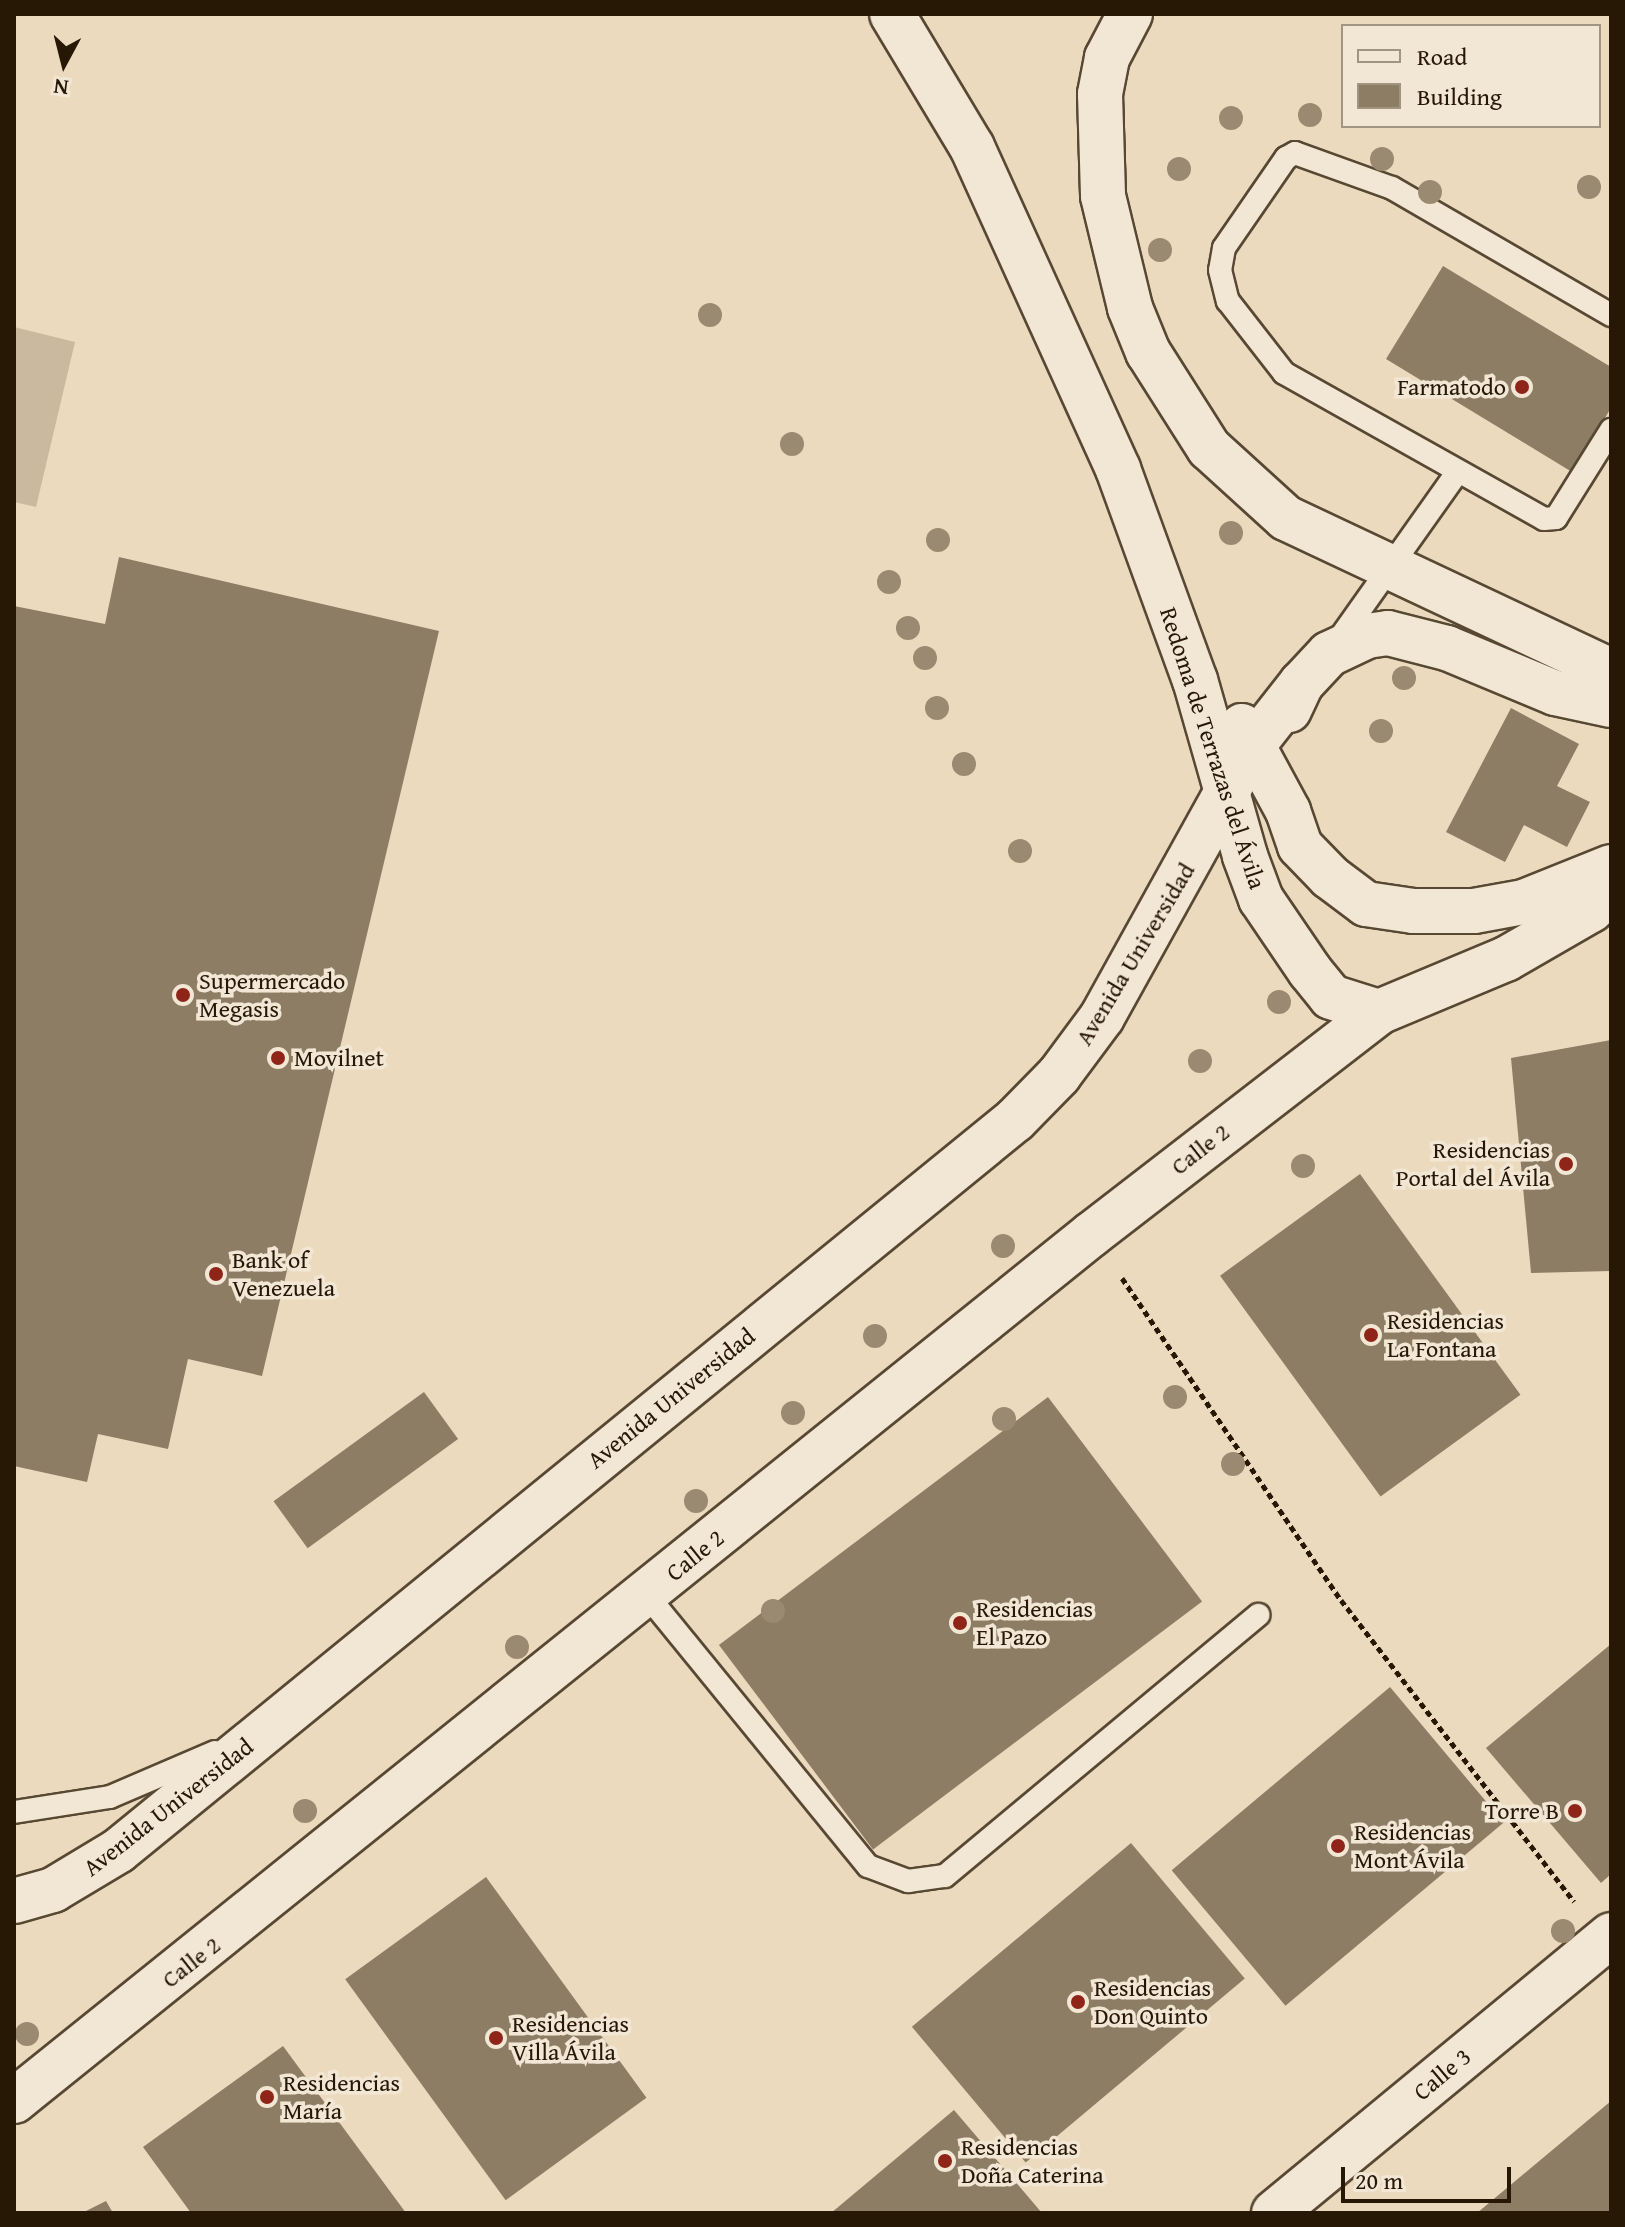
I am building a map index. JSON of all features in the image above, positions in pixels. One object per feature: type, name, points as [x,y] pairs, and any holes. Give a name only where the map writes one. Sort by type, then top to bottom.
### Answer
[{"type":"street","points":[[892,14],[972,147],[1118,469],[1164,597]]},
{"type":"street","points":[[1130,14],[1107,58],[1099,140],[1106,211],[1142,337],[1171,393],[1209,448],[1249,489],[1286,518],[1375,563],[1559,643],[1609,692]]},
{"type":"street","name":"Redoma de Terrazas del Ávila","points":[[1164,597],[1253,745],[1288,811],[1300,846],[1330,877],[1366,904],[1413,911],[1474,911],[1524,902],[1611,867]]},
{"type":"street","name":"Redoma de Terrazas del Ávila","points":[[1164,597],[1261,899],[1331,997],[1379,1012]]},
{"type":"street","points":[[1315,669],[1367,636],[1409,636],[1555,693],[1609,692]]},
{"type":"street","name":"Redoma de Terrazas del Ávila","points":[[1288,811],[1281,763],[1282,725],[1315,669]]},
{"type":"street","name":"Avenida Universidad","points":[[14,1901],[91,1871],[1015,1120],[1059,1075],[1102,1017],[1253,745],[1315,669]]},
{"type":"street","points":[[1379,1012],[1506,959],[1591,910],[1611,891]]},
{"type":"street","name":"Calle 2","points":[[14,2101],[1092,1234],[1379,1012]]},
{"type":"street","name":"Calle 3","points":[[1274,2213],[1607,1938]]},
{"type":"lane","points":[[1611,315],[1392,188],[1295,153],[1286,158],[1224,248],[1220,270],[1228,301],[1284,373],[1457,473],[1550,520],[1611,430]]},
{"type":"lane","points":[[1315,669],[1375,563],[1457,473]]},
{"type":"lane","points":[[646,1594],[868,1866],[908,1881],[945,1876],[1258,1615]]},
{"type":"lane","points":[[14,1812],[110,1797],[271,1726]]},
{"type":"path","points":[[1092,1234],[1341,1600],[1607,1938]]},
{"type":"shaded area","points":[[14,327],[75,342],[36,507],[14,502]]},
{"type":"building","name":"Farmatodo","points":[[1443,266],[1611,367],[1611,408],[1572,472],[1386,359]]},
{"type":"building","name":"Supermercado Megasis","points":[[119,557],[439,631],[262,1376],[188,1359],[168,1449],[98,1434],[87,1482],[14,1466],[14,606],[105,624]]},
{"type":"building","points":[[1511,708],[1579,744],[1557,786],[1590,802],[1567,847],[1524,825],[1505,862],[1446,832]]},
{"type":"building","name":"Residencias Portal del Ávila","points":[[1611,1040],[1611,1271],[1531,1273],[1511,1058]]},
{"type":"building","name":"Residencias La Fontana","points":[[1360,1174],[1520,1395],[1381,1497],[1220,1276]]},
{"type":"building","points":[[424,1392],[458,1439],[308,1548],[274,1501]]},
{"type":"building","name":"Residencias El Pazo","points":[[1048,1397],[1202,1601],[873,1849],[719,1645]]},
{"type":"building","name":"Torre B","points":[[1611,1644],[1611,1874],[1601,1883],[1486,1748]]},
{"type":"building","name":"Residencias Mont Ávila","points":[[1390,1687],[1504,1823],[1285,2006],[1172,1870]]},
{"type":"building","name":"Residencias Don Quinto","points":[[1131,1843],[1245,1979],[1026,2162],[912,2027]]},
{"type":"building","name":"Residencias Villa Ávila","points":[[486,1877],[646,2098],[506,2200],[345,1979]]},
{"type":"building","name":"Residencias María","points":[[283,2046],[406,2213],[191,2213],[143,2147]]},
{"type":"building","points":[[1611,2101],[1611,2213],[1477,2213]]},
{"type":"building","name":"Residencias Doña Caterina","points":[[954,2110],[1042,2213],[831,2213]]},
{"type":"building","points":[[106,2201],[113,2213],[82,2213]]},
{"type":"place","name":"Farmatodo","points":[[1522,387]]},
{"type":"place","name":"Supermercado Megasis","points":[[183,995]]},
{"type":"place","name":"Movilnet","points":[[278,1058]]},
{"type":"place","name":"Residencias Portal del Ávila","points":[[1566,1164]]},
{"type":"place","name":"Bank of Venezuela","points":[[216,1274]]},
{"type":"place","name":"Residencias La Fontana","points":[[1371,1335]]},
{"type":"place","name":"Residencias El Pazo","points":[[960,1623]]},
{"type":"place","name":"Torre B","points":[[1575,1811]]},
{"type":"place","name":"Residencias Mont Ávila","points":[[1338,1846]]},
{"type":"place","name":"Residencias Don Quinto","points":[[1078,2002]]},
{"type":"place","name":"Residencias Villa Ávila","points":[[496,2038]]},
{"type":"place","name":"Residencias María","points":[[267,2097]]},
{"type":"place","name":"Residencias Doña Caterina","points":[[945,2161]]}]
